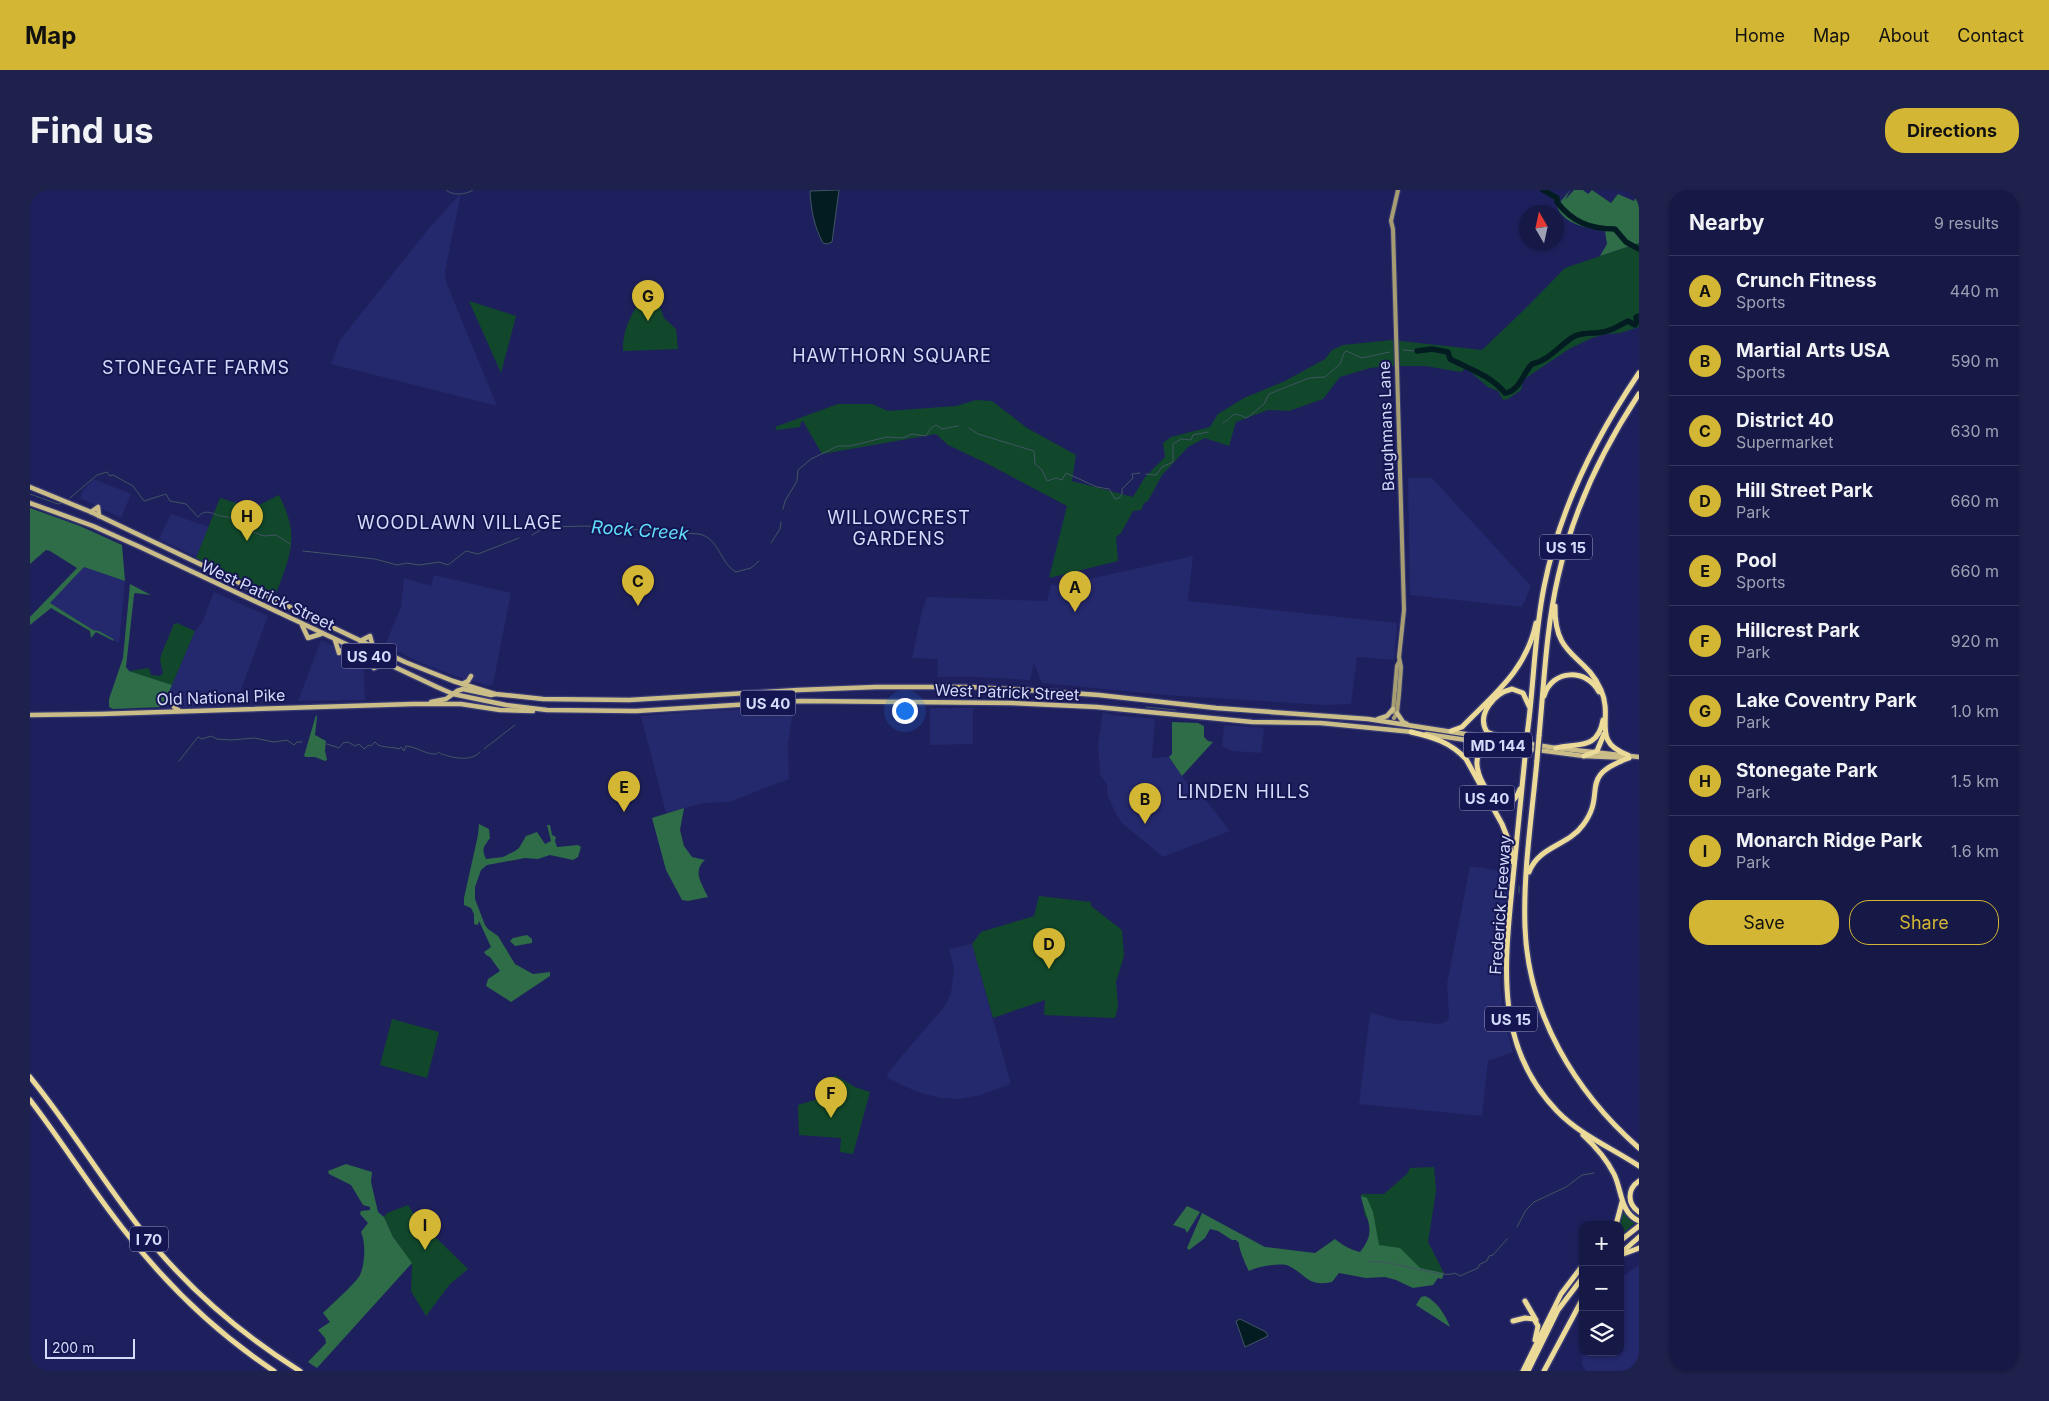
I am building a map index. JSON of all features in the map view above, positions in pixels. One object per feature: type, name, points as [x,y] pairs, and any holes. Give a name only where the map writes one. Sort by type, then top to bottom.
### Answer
[{"type":"highway","name":"Frederick Freeway","points":[[1639,373],[1598,440],[1568,502],[1544,588],[1511,899],[1506,989],[1514,1034],[1532,1076],[1550,1102],[1570,1122],[1639,1166]]},
{"type":"highway","name":"Frederick Freeway","points":[[1639,394],[1598,463],[1580,504],[1558,578],[1549,631],[1539,736],[1527,879],[1525,927],[1532,972],[1543,1013],[1568,1066],[1576,1079],[1612,1123],[1639,1148]]},
{"type":"highway","points":[[1558,578],[1555,608],[1557,632],[1566,650],[1598,682],[1606,708],[1605,732],[1601,746],[1594,752],[1584,756]]},
{"type":"highway","points":[[1451,731],[1462,727],[1518,668],[1530,646],[1544,588]]},
{"type":"highway","name":"US 40","points":[[1541,716],[1546,691],[1557,678],[1568,675],[1580,676],[1588,679],[1597,689],[1603,712],[1602,727],[1597,735],[1584,745],[1556,748]]},
{"type":"highway","points":[[1505,739],[1488,732],[1483,722],[1484,712],[1499,695],[1512,689],[1523,693],[1529,705],[1530,717]]},
{"type":"highway","name":"US 40","points":[[1411,732],[1444,742],[1458,751],[1469,764],[1502,824],[1508,839],[1513,862],[1511,899]]},
{"type":"highway","points":[[1605,732],[1612,747],[1628,756]]},
{"type":"highway","points":[[1518,748],[1485,749],[1479,754],[1476,764],[1485,786],[1498,801],[1506,803],[1513,801],[1518,796],[1523,781]]},
{"type":"highway","points":[[1527,879],[1531,868],[1541,854],[1570,838],[1585,823],[1592,807],[1596,780],[1601,772],[1628,756]]},
{"type":"highway","name":"I 70","points":[[30,1077],[129,1214],[172,1266],[242,1330],[300,1371]]},
{"type":"highway","name":"I 70","points":[[30,1100],[127,1234],[161,1274],[213,1324],[274,1371]]},
{"type":"highway","name":"US 15","points":[[1570,1122],[1604,1159],[1614,1174],[1622,1197]]},
{"type":"highway","points":[[1626,1137],[1639,1142]]},
{"type":"highway","points":[[1639,1181],[1633,1186],[1629,1197],[1633,1208],[1639,1212]]},
{"type":"highway","points":[[1622,1197],[1628,1214],[1639,1221]]},
{"type":"highway","points":[[1617,1221],[1622,1197]]},
{"type":"highway","points":[[1624,1238],[1639,1226]]},
{"type":"highway","points":[[1624,1247],[1639,1234]]},
{"type":"highway","points":[[1624,1251],[1639,1238]]},
{"type":"highway","points":[[1624,1254],[1639,1248]]},
{"type":"highway","points":[[1523,1371],[1557,1301],[1579,1269]]},
{"type":"highway","points":[[1528,1371],[1558,1310],[1579,1282]]},
{"type":"highway","points":[[1525,1301],[1537,1322],[1538,1330],[1530,1355]]},
{"type":"highway","points":[[1544,1371],[1579,1305]]},
{"type":"highway","points":[[1513,1321],[1530,1318],[1537,1322]]},
{"type":"main road","name":"Baughmans Lane","points":[[1391,730],[1401,667],[1404,608],[1396,285],[1391,220],[1398,190]]},
{"type":"main road","name":"West Patrick Street","points":[[30,487],[91,512],[405,662],[453,681],[496,694],[542,699],[629,700],[808,689],[970,688],[1099,695],[1216,708],[1393,720],[1408,725],[1556,748],[1637,757]]},
{"type":"main road","name":"West Patrick Street","points":[[30,503],[93,526],[140,547],[436,687],[453,694],[506,705],[547,710],[636,711],[801,702],[1012,704],[1097,707],[1252,722],[1321,723],[1411,732],[1584,756],[1628,756]]},
{"type":"main road","points":[[302,624],[308,638],[322,634]]},
{"type":"main road","points":[[359,641],[370,636],[373,647]]},
{"type":"main road","points":[[335,640],[339,653],[352,648]]},
{"type":"main road","points":[[372,657],[374,668],[384,663]]},
{"type":"main road","points":[[462,684],[468,681],[471,676],[475,687]]},
{"type":"main road","points":[[436,687],[449,687],[453,681]]},
{"type":"main road","points":[[413,704],[441,700],[463,689],[491,695],[496,694]]},
{"type":"main road","points":[[162,712],[168,708],[172,700],[174,707],[182,712]]},
{"type":"main road","points":[[413,704],[461,704],[510,710],[547,710]]},
{"type":"main road","name":"Old National Pike","points":[[30,715],[413,704]]},
{"type":"main road","points":[[1376,720],[1388,716],[1395,711],[1403,722],[1408,725]]},
{"type":"shaded area","points":[[839,190],[832,242],[823,243],[814,218],[810,191]]},
{"type":"shaded area","points":[[461,193],[445,271],[446,282],[497,406],[331,364],[340,340],[430,227]]},
{"type":"shaded area","points":[[1408,478],[1432,478],[1531,586],[1522,607],[1410,595]]},
{"type":"shaded area","points":[[94,479],[131,494],[121,518],[80,498],[83,490]]},
{"type":"shaded area","points":[[171,514],[209,527],[197,557],[159,539]]},
{"type":"shaded area","points":[[1193,556],[1188,601],[1397,623],[1394,660],[1357,657],[1351,704],[1325,705],[1178,696],[1042,683],[1034,663],[1030,680],[937,677],[938,659],[912,658],[922,611],[927,597],[1047,601],[1051,585],[1066,584]]},
{"type":"shaded area","points":[[84,566],[125,581],[119,643],[99,631],[93,630],[50,603]]},
{"type":"shaded area","points":[[434,575],[511,593],[493,684],[489,686],[458,677],[421,663],[385,645],[401,607],[404,578],[431,586]]},
{"type":"shaded area","points":[[214,592],[268,616],[237,701],[233,705],[162,708],[195,631],[202,623]]},
{"type":"shaded area","points":[[321,640],[366,661],[364,671],[365,700],[298,701]]},
{"type":"shaded area","points":[[790,708],[793,711],[788,744],[789,779],[729,802],[703,803],[666,813],[641,716],[700,711]]},
{"type":"shaded area","points":[[930,708],[973,708],[973,744],[930,745]]},
{"type":"shaded area","points":[[1103,712],[1112,715],[1155,719],[1152,758],[1169,757],[1187,783],[1208,803],[1230,831],[1163,857],[1122,823],[1107,794],[1107,784],[1100,775],[1098,744]]},
{"type":"shaded area","points":[[1224,725],[1264,728],[1261,753],[1232,751],[1222,746]]},
{"type":"shaded area","points":[[1470,866],[1508,872],[1500,982],[1503,1014],[1513,1052],[1488,1061],[1482,1116],[1359,1104],[1370,1013],[1398,1020],[1440,1024],[1446,1022],[1449,1018],[1447,984]]},
{"type":"shaded area","points":[[972,944],[1011,1084],[981,1095],[959,1099],[941,1098],[917,1092],[888,1078],[887,1075],[900,1058],[945,1006],[951,993],[954,969],[949,949]]},
{"type":"shaded area","points":[[1639,1265],[1639,1371],[1586,1371],[1582,1365],[1582,1356],[1624,1356],[1624,1275]]},
{"type":"shaded area","points":[[1240,1319],[1266,1332],[1268,1336],[1245,1347],[1236,1321]]},
{"type":"green space","points":[[1570,190],[1565,200],[1574,190],[1583,190],[1588,194],[1592,190],[1611,203],[1618,194],[1634,201],[1639,190],[1639,243],[1600,256],[1607,244],[1605,231],[1584,227],[1570,221],[1564,217],[1564,205],[1558,205]]},
{"type":"green space","points":[[1639,243],[1639,327],[1620,333],[1592,338],[1569,349],[1523,380],[1521,390],[1508,399],[1503,400],[1498,391],[1488,387],[1466,368],[1461,372],[1425,366],[1390,366],[1370,368],[1340,377],[1323,399],[1289,411],[1268,410],[1236,422],[1229,446],[1205,438],[1188,447],[1162,475],[1141,510],[1133,511],[1121,533],[1116,537],[1118,561],[1049,578],[1067,506],[948,445],[936,434],[822,454],[803,421],[800,427],[777,430],[775,427],[838,404],[872,404],[888,411],[956,406],[976,400],[992,401],[1027,428],[1076,455],[1072,481],[1133,497],[1145,477],[1165,457],[1163,443],[1171,437],[1210,427],[1218,414],[1244,398],[1285,381],[1325,359],[1332,350],[1343,345],[1392,340],[1482,350],[1565,268]]},
{"type":"green space","points":[[644,295],[659,304],[664,318],[676,329],[678,349],[623,351],[624,336],[629,322]]},
{"type":"green space","points":[[469,301],[516,316],[501,373]]},
{"type":"green space","points":[[279,495],[289,521],[291,543],[286,565],[277,591],[274,594],[196,558],[220,498],[253,508]]},
{"type":"green space","points":[[30,508],[80,526],[122,545],[125,581],[84,567],[50,603],[114,641],[96,632],[91,638],[90,631],[51,608],[30,625],[30,617],[77,568],[46,550],[30,564]]},
{"type":"green space","points":[[130,584],[151,595],[135,593],[134,595],[126,667],[129,671],[172,685],[162,707],[113,709],[109,707],[109,699],[123,658]]},
{"type":"green space","points":[[177,623],[195,631],[172,685],[129,671],[149,668],[151,675],[160,676],[163,673],[160,660],[161,655],[174,624]]},
{"type":"green space","points":[[316,715],[315,735],[326,741],[325,751],[327,760],[325,761],[315,757],[304,756]]},
{"type":"green space","points":[[1172,722],[1198,723],[1204,726],[1204,737],[1208,741],[1213,742],[1182,776],[1169,757],[1172,754]]},
{"type":"green space","points":[[684,808],[680,830],[684,846],[692,857],[705,860],[699,869],[699,878],[708,897],[688,901],[682,900],[666,870],[652,818]]},
{"type":"green space","points":[[479,824],[489,829],[490,838],[483,850],[486,859],[503,857],[515,851],[526,836],[537,832],[545,844],[551,841],[547,825],[550,825],[552,835],[556,837],[557,847],[578,845],[581,847],[578,857],[573,860],[550,855],[538,859],[525,858],[487,865],[481,870],[475,887],[475,899],[485,925],[498,936],[515,964],[533,974],[550,972],[550,976],[511,1002],[486,986],[488,979],[500,971],[484,952],[491,947],[479,921],[478,925],[474,924],[474,914],[471,908],[464,905]]},
{"type":"green space","points":[[1039,896],[1091,902],[1091,906],[1122,930],[1124,956],[1116,982],[1118,1006],[1115,1018],[1044,1015],[1045,1000],[993,1018],[972,944],[981,932],[1034,916]]},
{"type":"green space","points":[[527,935],[532,939],[532,943],[515,946],[510,941],[513,938]]},
{"type":"green space","points":[[392,1019],[439,1032],[427,1078],[380,1065]]},
{"type":"green space","points":[[835,1075],[855,1087],[870,1092],[853,1154],[840,1152],[841,1138],[799,1135],[798,1105],[815,1100]]},
{"type":"green space","points":[[346,1164],[372,1172],[371,1182],[378,1212],[384,1217],[393,1237],[412,1263],[317,1368],[308,1362],[326,1343],[325,1338],[318,1330],[330,1322],[323,1313],[358,1279],[364,1259],[364,1242],[361,1232],[368,1223],[360,1214],[361,1211],[370,1210],[370,1207],[363,1205],[351,1185],[329,1174],[328,1171]]},
{"type":"green space","points":[[1434,1167],[1436,1191],[1428,1242],[1444,1273],[1420,1268],[1369,1251],[1370,1220],[1365,1216],[1361,1194],[1384,1194],[1407,1174],[1410,1168]]},
{"type":"green space","points":[[1361,1196],[1367,1198],[1373,1212],[1379,1245],[1400,1248],[1420,1268],[1444,1273],[1442,1279],[1438,1278],[1433,1285],[1413,1288],[1385,1277],[1366,1278],[1339,1273],[1332,1282],[1317,1283],[1312,1282],[1295,1269],[1285,1265],[1269,1266],[1249,1271],[1239,1243],[1218,1231],[1210,1229],[1205,1238],[1189,1250],[1187,1248],[1202,1213],[1265,1247],[1315,1253],[1335,1239],[1347,1247],[1360,1252],[1370,1231]]},
{"type":"green space","points":[[408,1205],[417,1219],[468,1269],[450,1284],[426,1316],[411,1291],[412,1265],[393,1237],[384,1217],[387,1213]]},
{"type":"green space","points":[[1187,1206],[1200,1212],[1187,1233],[1185,1229],[1173,1225]]},
{"type":"green space","points":[[1623,1209],[1628,1217],[1636,1222],[1624,1232],[1624,1221],[1619,1221]]},
{"type":"green space","points":[[1425,1296],[1440,1309],[1450,1327],[1416,1305],[1421,1297]]},
{"type":"waterway","points":[[446,190],[459,194],[473,190]]},
{"type":"waterway","points":[[1543,190],[1557,198],[1557,202],[1575,219],[1590,226],[1615,229],[1626,242],[1639,249]]},
{"type":"waterway","name":"Rock Creek","points":[[1417,351],[1432,349],[1448,352],[1450,359],[1487,377],[1505,393],[1510,392],[1517,386],[1532,364],[1549,356],[1575,336],[1600,333],[1628,321],[1635,325],[1637,322],[1636,317],[1639,316]]},
{"type":"waterway","name":"Rock Creek","points":[[1403,350],[1417,351]]},
{"type":"waterway","name":"Rock Creek","points":[[1223,423],[1235,414],[1248,417],[1264,404],[1269,394],[1309,378],[1325,377],[1340,364],[1346,351],[1362,358],[1390,352]]},
{"type":"waterway","name":"Rock Creek","points":[[783,509],[785,501],[797,481],[798,470],[811,459],[838,446],[850,446],[887,437],[903,438],[912,434],[926,436],[931,428],[936,425],[942,429],[958,426]]},
{"type":"waterway","name":"Rock Creek","points":[[969,428],[978,434],[1034,451],[1035,464],[1042,470],[1047,481],[1056,478],[1062,480],[1066,473],[1097,487],[1109,489],[1115,499],[1119,498],[1122,494],[1122,489],[1133,478],[1132,474],[1140,473]]},
{"type":"waterway","name":"Rock Creek","points":[[1146,474],[1156,475],[1162,467],[1173,462],[1173,444],[1181,439],[1191,440],[1193,435],[1208,432]]},
{"type":"waterway","name":"Rock Creek","points":[[70,498],[97,475],[107,472],[110,476],[113,475],[133,486],[144,501],[166,494],[170,501],[186,504],[198,517],[206,512],[234,518],[240,527],[264,536],[276,535],[290,544]]},
{"type":"waterway","name":"Rock Creek","points":[[30,494],[58,504],[63,503]]},
{"type":"waterway","name":"Rock Creek","points":[[771,543],[780,529],[781,522]]},
{"type":"waterway","name":"Rock Creek","points":[[532,535],[549,527],[585,526],[699,534],[711,540],[726,563],[736,572],[751,568],[759,561]]},
{"type":"waterway","name":"Rock Creek","points":[[303,551],[375,559],[397,565],[407,563],[419,565],[439,562],[448,565],[466,551],[478,554],[519,538]]},
{"type":"waterway","points":[[1146,707],[1176,710]]},
{"type":"waterway","points":[[484,749],[515,725]]},
{"type":"waterway","points":[[179,761],[198,737],[202,739],[211,736],[217,739],[231,740],[254,738],[274,742],[287,740],[294,745],[297,742],[302,742]]},
{"type":"waterway","points":[[327,744],[339,748],[343,743],[348,742],[355,746],[359,744],[364,749],[375,742],[393,748],[399,749],[401,747],[404,751],[406,746],[429,753],[436,754],[439,752],[456,758],[472,757],[480,752]]},
{"type":"waterway","points":[[1519,886],[1519,893]]},
{"type":"waterway","points":[[1517,1227],[1526,1210],[1534,1202],[1566,1187],[1582,1175],[1594,1173]]},
{"type":"waterway","points":[[1369,1262],[1389,1263],[1440,1274],[1455,1273],[1460,1276],[1478,1268],[1480,1264],[1487,1261],[1489,1256],[1493,1255],[1507,1239]]},
{"type":"place","name":"Lake Coventry Park","points":[[648,321]]},
{"type":"place","name":"Stonegate Park","points":[[247,541]]},
{"type":"place","name":"District 40","points":[[638,606]]},
{"type":"place","name":"Crunch Fitness","points":[[1075,612]]},
{"type":"place","name":"Pool","points":[[624,812]]},
{"type":"place","name":"Martial Arts USA","points":[[1145,824]]},
{"type":"place","name":"Hill Street Park","points":[[1049,969]]},
{"type":"place","name":"Hillcrest Park","points":[[831,1118]]},
{"type":"place","name":"Monarch Ridge Park","points":[[425,1250]]},
{"type":"district","name":"HAWTHORN SQUARE","points":[[892,355]]},
{"type":"district","name":"STONEGATE FARMS","points":[[196,367]]},
{"type":"district","name":"WOODLAWN VILLAGE","points":[[460,522]]},
{"type":"district","name":"WILLOWCREST GARDENS","points":[[899,527]]},
{"type":"district","name":"LINDEN HILLS","points":[[1244,791]]}]
